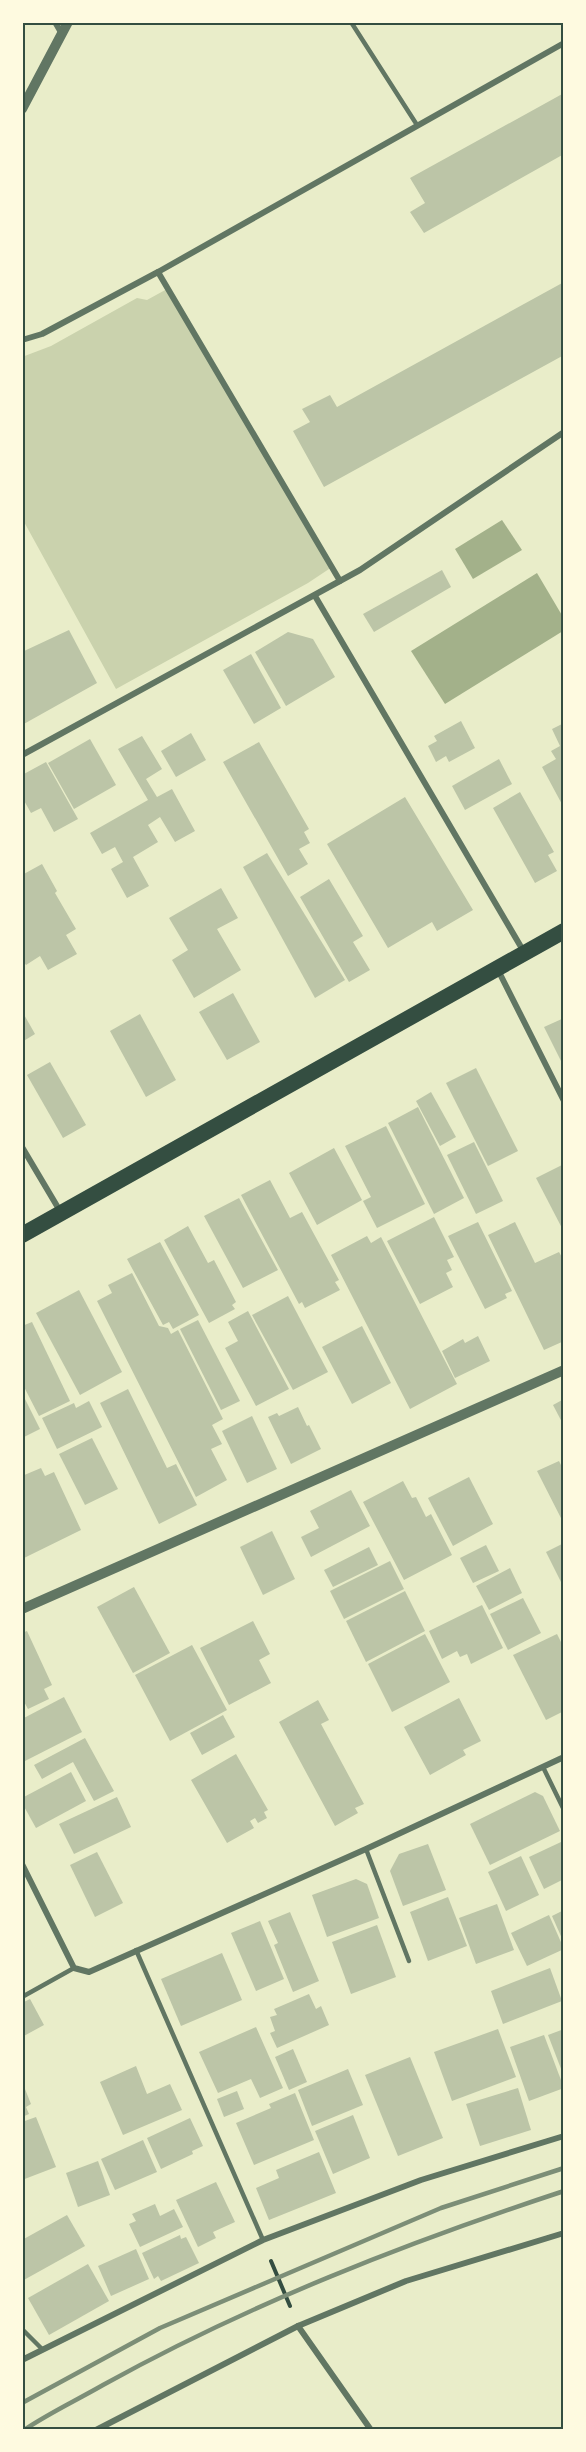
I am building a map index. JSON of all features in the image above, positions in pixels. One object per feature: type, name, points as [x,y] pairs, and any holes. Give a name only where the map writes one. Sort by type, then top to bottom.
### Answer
[{"type":"highway","points":[[22,1235],[564,931]]},
{"type":"street","points":[[55,22],[62,34]]},
{"type":"street","points":[[22,109],[68,22]]},
{"type":"street","points":[[22,340],[42,334],[158,272],[564,43]]},
{"type":"street","points":[[158,272],[340,581]]},
{"type":"street","points":[[22,755],[208,652],[315,596],[564,432]]},
{"type":"street","points":[[315,596],[524,952]]},
{"type":"street","points":[[497,968],[564,1101]]},
{"type":"street","points":[[22,1147],[61,1212]]},
{"type":"street","points":[[22,1609],[564,1370]]},
{"type":"street","points":[[22,1864],[74,1968],[89,1972],[366,1849],[564,1757]]},
{"type":"street","points":[[22,2360],[264,2240],[421,2180],[564,2136]]},
{"type":"street","points":[[96,2430],[298,2326],[405,2281],[564,2233]]},
{"type":"street","points":[[298,2326],[371,2430]]},
{"type":"lane","points":[[351,22],[417,125]]},
{"type":"lane","points":[[543,1767],[564,1810]]},
{"type":"lane","points":[[366,1849],[409,1961]]},
{"type":"lane","points":[[136,1950],[264,2240]]},
{"type":"lane","points":[[22,1997],[74,1968]]},
{"type":"lane","points":[[22,2329],[42,2349]]},
{"type":"path","points":[[264,2240],[298,2326]]},
{"type":"shaded area","points":[[167,289],[332,567],[308,583],[116,689],[23,520],[22,357],[51,346],[137,298],[147,300]]},
{"type":"shaded area","points":[[502,520],[522,550],[473,579],[455,549]]},
{"type":"shaded area","points":[[537,573],[563,617],[563,631],[445,704],[411,651]]},
{"type":"building","points":[[564,93],[564,154],[424,233],[410,212],[425,203],[410,178]]},
{"type":"building","points":[[564,282],[564,355],[324,487],[293,431],[310,422],[302,409],[330,395],[337,407]]},
{"type":"building","points":[[442,570],[451,587],[374,632],[363,614]]},
{"type":"building","points":[[69,630],[97,683],[22,725],[22,652]]},
{"type":"building","points":[[288,632],[313,639],[335,677],[286,706],[255,652]]},
{"type":"building","points":[[251,654],[281,708],[254,724],[223,670]]},
{"type":"building","points":[[461,721],[475,748],[449,762],[446,756],[436,762],[428,746],[437,741],[434,736]]},
{"type":"building","points":[[564,723],[564,808],[542,767],[556,759],[551,751],[560,746],[552,729]]},
{"type":"building","points":[[191,733],[206,760],[176,777],[161,751]]},
{"type":"building","points":[[142,736],[162,769],[146,779],[157,797],[172,789],[195,831],[175,842],[160,817],[148,825],[158,842],[133,857],[149,886],[127,898],[111,869],[123,862],[115,847],[102,854],[90,833],[148,800],[118,749]]},
{"type":"building","points":[[90,739],[116,785],[74,809],[48,763]]},
{"type":"building","points":[[259,742],[309,829],[304,832],[310,843],[299,849],[308,864],[288,876],[223,762]]},
{"type":"building","points":[[499,759],[512,784],[465,810],[452,786]]},
{"type":"building","points":[[46,762],[78,819],[54,832],[41,808],[31,813],[22,797],[22,775]]},
{"type":"building","points":[[520,792],[554,852],[548,855],[557,871],[535,883],[493,808]]},
{"type":"building","points":[[405,797],[473,910],[437,931],[432,922],[388,948],[327,844]]},
{"type":"building","points":[[267,853],[345,980],[315,998],[243,867]]},
{"type":"building","points":[[42,864],[57,891],[55,893],[76,929],[66,935],[77,954],[48,970],[40,956],[26,965],[22,960],[22,875]]},
{"type":"building","points":[[329,879],[363,936],[353,942],[370,970],[349,982],[300,897]]},
{"type":"building","points":[[221,888],[238,918],[217,929],[241,970],[194,998],[172,960],[188,950],[169,918]]},
{"type":"building","points":[[233,993],[260,1042],[227,1060],[199,1012]]},
{"type":"building","points":[[22,1011],[35,1034],[22,1042]]},
{"type":"building","points":[[140,1014],[176,1080],[146,1097],[110,1031]]},
{"type":"building","points":[[564,1018],[564,1067],[544,1027]]},
{"type":"building","points":[[50,1062],[86,1125],[63,1138],[27,1075]]},
{"type":"building","points":[[476,1068],[518,1151],[488,1166],[446,1083]]},
{"type":"building","points":[[431,1092],[456,1137],[440,1146],[416,1101]]},
{"type":"building","points":[[418,1107],[464,1198],[434,1214],[388,1123]]},
{"type":"building","points":[[386,1126],[425,1204],[377,1228],[363,1201],[371,1197],[345,1146]]},
{"type":"building","points":[[474,1142],[503,1201],[476,1214],[447,1155]]},
{"type":"building","points":[[334,1148],[362,1200],[317,1225],[289,1173]]},
{"type":"building","points":[[564,1164],[564,1232],[536,1178]]},
{"type":"building","points":[[270,1180],[290,1218],[302,1212],[339,1280],[335,1282],[340,1290],[305,1308],[302,1302],[299,1304],[241,1195]]},
{"type":"building","points":[[239,1198],[278,1270],[243,1288],[204,1216]]},
{"type":"building","points":[[434,1217],[454,1257],[447,1260],[452,1270],[446,1273],[453,1287],[420,1304],[387,1241]]},
{"type":"building","points":[[478,1222],[512,1291],[505,1294],[507,1298],[485,1309],[448,1236]]},
{"type":"building","points":[[515,1222],[535,1263],[559,1252],[564,1261],[564,1341],[544,1350],[488,1235]]},
{"type":"building","points":[[188,1226],[208,1263],[214,1260],[236,1302],[232,1305],[235,1309],[209,1323],[164,1240]]},
{"type":"building","points":[[367,1236],[371,1243],[381,1237],[457,1384],[410,1409],[331,1255]]},
{"type":"building","points":[[160,1242],[199,1315],[173,1329],[169,1322],[163,1325],[127,1259]]},
{"type":"building","points":[[132,1273],[159,1326],[168,1328],[171,1334],[178,1330],[223,1419],[212,1425],[222,1444],[211,1449],[227,1480],[196,1497],[97,1301],[112,1293],[108,1285]]},
{"type":"building","points":[[79,1290],[122,1372],[80,1395],[36,1313]]},
{"type":"building","points":[[288,1296],[328,1372],[293,1390],[252,1315]]},
{"type":"building","points":[[248,1311],[289,1389],[256,1406],[225,1348],[238,1341],[228,1322]]},
{"type":"building","points":[[198,1320],[240,1401],[221,1410],[180,1329]]},
{"type":"building","points":[[32,1322],[70,1401],[39,1416],[22,1383],[22,1326]]},
{"type":"building","points":[[362,1326],[391,1383],[352,1404],[322,1347]]},
{"type":"building","points":[[478,1336],[490,1361],[455,1378],[442,1351],[463,1339],[465,1343]]},
{"type":"building","points":[[128,1389],[167,1468],[176,1464],[197,1505],[159,1524],[100,1403]]},
{"type":"building","points":[[22,1393],[40,1429],[22,1438]]},
{"type":"building","points":[[564,1399],[564,1426],[553,1405]]},
{"type":"building","points":[[89,1401],[102,1427],[57,1449],[42,1418],[74,1403],[76,1408]]},
{"type":"building","points":[[298,1407],[321,1449],[291,1464],[268,1417],[277,1413],[279,1416]]},
{"type":"building","points":[[252,1416],[277,1469],[247,1483],[222,1431]]},
{"type":"building","points":[[92,1438],[118,1489],[85,1505],[59,1454]]},
{"type":"building","points":[[559,1461],[561,1465],[564,1464],[564,1524],[537,1471]]},
{"type":"building","points":[[41,1468],[45,1476],[54,1472],[81,1530],[22,1559],[22,1476]]},
{"type":"building","points":[[469,1477],[493,1524],[453,1546],[428,1498]]},
{"type":"building","points":[[403,1481],[412,1498],[416,1497],[426,1517],[431,1514],[452,1555],[404,1580],[363,1502]]},
{"type":"building","points":[[351,1490],[370,1526],[311,1557],[301,1537],[319,1528],[310,1511]]},
{"type":"building","points":[[272,1531],[295,1579],[263,1595],[240,1547]]},
{"type":"building","points":[[564,1543],[564,1588],[546,1552]]},
{"type":"building","points":[[486,1545],[499,1571],[473,1583],[460,1558]]},
{"type":"building","points":[[369,1547],[378,1565],[333,1587],[324,1570]]},
{"type":"building","points":[[390,1561],[404,1589],[344,1619],[330,1591]]},
{"type":"building","points":[[510,1568],[522,1593],[489,1610],[476,1586]]},
{"type":"building","points":[[134,1587],[170,1653],[133,1673],[97,1607]]},
{"type":"building","points":[[405,1591],[425,1631],[366,1662],[346,1621]]},
{"type":"building","points":[[523,1598],[541,1633],[508,1650],[490,1614]]},
{"type":"building","points":[[482,1605],[503,1648],[471,1664],[467,1654],[460,1657],[457,1651],[442,1659],[429,1631]]},
{"type":"building","points":[[253,1621],[270,1654],[259,1660],[271,1683],[229,1705],[200,1648]]},
{"type":"building","points":[[27,1631],[52,1685],[44,1689],[49,1699],[28,1709],[22,1698],[22,1633]]},
{"type":"building","points":[[425,1634],[450,1682],[392,1712],[368,1664]]},
{"type":"building","points":[[557,1634],[564,1648],[564,1711],[546,1720],[513,1655]]},
{"type":"building","points":[[192,1645],[227,1710],[170,1741],[135,1675]]},
{"type":"building","points":[[64,1697],[82,1732],[25,1761],[22,1756],[22,1719]]},
{"type":"building","points":[[459,1698],[481,1741],[463,1750],[466,1755],[430,1775],[404,1727]]},
{"type":"building","points":[[318,1700],[329,1720],[321,1724],[364,1804],[355,1808],[358,1813],[335,1826],[279,1722]]},
{"type":"building","points":[[223,1715],[235,1737],[202,1755],[190,1733]]},
{"type":"building","points":[[85,1738],[114,1791],[94,1801],[73,1762],[42,1779],[34,1765]]},
{"type":"building","points":[[236,1754],[268,1810],[264,1812],[267,1818],[258,1823],[255,1818],[250,1821],[254,1828],[227,1843],[191,1780]]},
{"type":"building","points":[[71,1772],[86,1801],[36,1828],[22,1803],[22,1798]]},
{"type":"building","points":[[535,1792],[543,1796],[560,1831],[490,1865],[470,1824]]},
{"type":"building","points":[[117,1797],[131,1827],[74,1854],[59,1824]]},
{"type":"building","points":[[561,1842],[564,1847],[564,1879],[544,1889],[529,1857]]},
{"type":"building","points":[[428,1844],[446,1890],[403,1906],[390,1871],[399,1854]]},
{"type":"building","points":[[97,1852],[123,1903],[95,1917],[70,1865]]},
{"type":"building","points":[[521,1856],[539,1895],[506,1911],[488,1872]]},
{"type":"building","points":[[356,1879],[367,1884],[379,1918],[327,1937],[312,1895]]},
{"type":"building","points":[[448,1897],[467,1946],[428,1961],[410,1912]]},
{"type":"building","points":[[497,1904],[514,1950],[476,1964],[459,1918]]},
{"type":"building","points":[[564,1910],[564,1943],[552,1916]]},
{"type":"building","points":[[290,1912],[319,1981],[293,1992],[274,1945],[278,1943],[268,1921]]},
{"type":"building","points":[[549,1915],[564,1949],[527,1966],[511,1933]]},
{"type":"building","points":[[260,1921],[284,1979],[256,1991],[231,1933]]},
{"type":"building","points":[[377,1925],[396,1977],[351,1994],[332,1942]]},
{"type":"building","points":[[222,1953],[242,2000],[181,2026],[161,1979]]},
{"type":"building","points":[[550,1968],[562,2001],[503,2024],[491,1991]]},
{"type":"building","points":[[309,1994],[316,2009],[321,2006],[329,2025],[277,2048],[270,2033],[275,2031],[270,2017],[277,2015],[274,2009]]},
{"type":"building","points":[[30,1999],[44,2025],[22,2037],[22,2003]]},
{"type":"building","points":[[256,2027],[283,2088],[260,2098],[251,2079],[218,2093],[199,2052]]},
{"type":"building","points":[[498,2029],[516,2077],[452,2101],[434,2052]]},
{"type":"building","points":[[564,2029],[564,2074],[563,2074],[548,2035]]},
{"type":"building","points":[[544,2035],[564,2088],[529,2101],[510,2047]]},
{"type":"building","points":[[293,2049],[307,2082],[289,2090],[275,2057]]},
{"type":"building","points":[[410,2057],[443,2138],[398,2156],[365,2075]]},
{"type":"building","points":[[136,2066],[147,2094],[170,2084],[182,2110],[123,2135],[100,2082]]},
{"type":"building","points":[[348,2069],[363,2105],[312,2126],[298,2090]]},
{"type":"building","points":[[23,2084],[31,2104],[26,2107],[29,2114],[22,2117]]},
{"type":"building","points":[[518,2088],[531,2130],[480,2146],[466,2104]]},
{"type":"building","points":[[237,2091],[244,2109],[224,2117],[217,2099]]},
{"type":"building","points":[[295,2093],[314,2140],[254,2165],[236,2123],[271,2108],[269,2104]]},
{"type":"building","points":[[353,2115],[370,2158],[333,2174],[315,2131]]},
{"type":"building","points":[[36,2117],[56,2167],[22,2180],[22,2122]]},
{"type":"building","points":[[190,2118],[203,2146],[192,2151],[193,2154],[161,2169],[147,2138]]},
{"type":"building","points":[[143,2140],[157,2172],[115,2190],[101,2159]]},
{"type":"building","points":[[319,2152],[336,2193],[269,2220],[256,2188],[279,2178],[276,2170]]},
{"type":"building","points":[[98,2161],[110,2195],[78,2207],[66,2173]]},
{"type":"building","points":[[216,2182],[235,2222],[213,2232],[216,2238],[198,2247],[176,2200]]},
{"type":"building","points":[[155,2204],[160,2216],[174,2209],[183,2227],[140,2247],[129,2224],[136,2221],[132,2214]]},
{"type":"building","points":[[67,2215],[85,2246],[22,2281],[22,2240]]},
{"type":"building","points":[[180,2235],[181,2239],[186,2237],[199,2263],[161,2281],[158,2276],[154,2279],[142,2253]]},
{"type":"building","points":[[136,2249],[149,2279],[111,2296],[98,2266]]},
{"type":"building","points":[[88,2264],[109,2301],[49,2335],[28,2298]]},
{"type":"railway","points":[[22,2403],[160,2328],[441,2208],[564,2168]]},
{"type":"railway","points":[[24,2430],[158,2356],[271,2302],[387,2254],[564,2191]]}]
